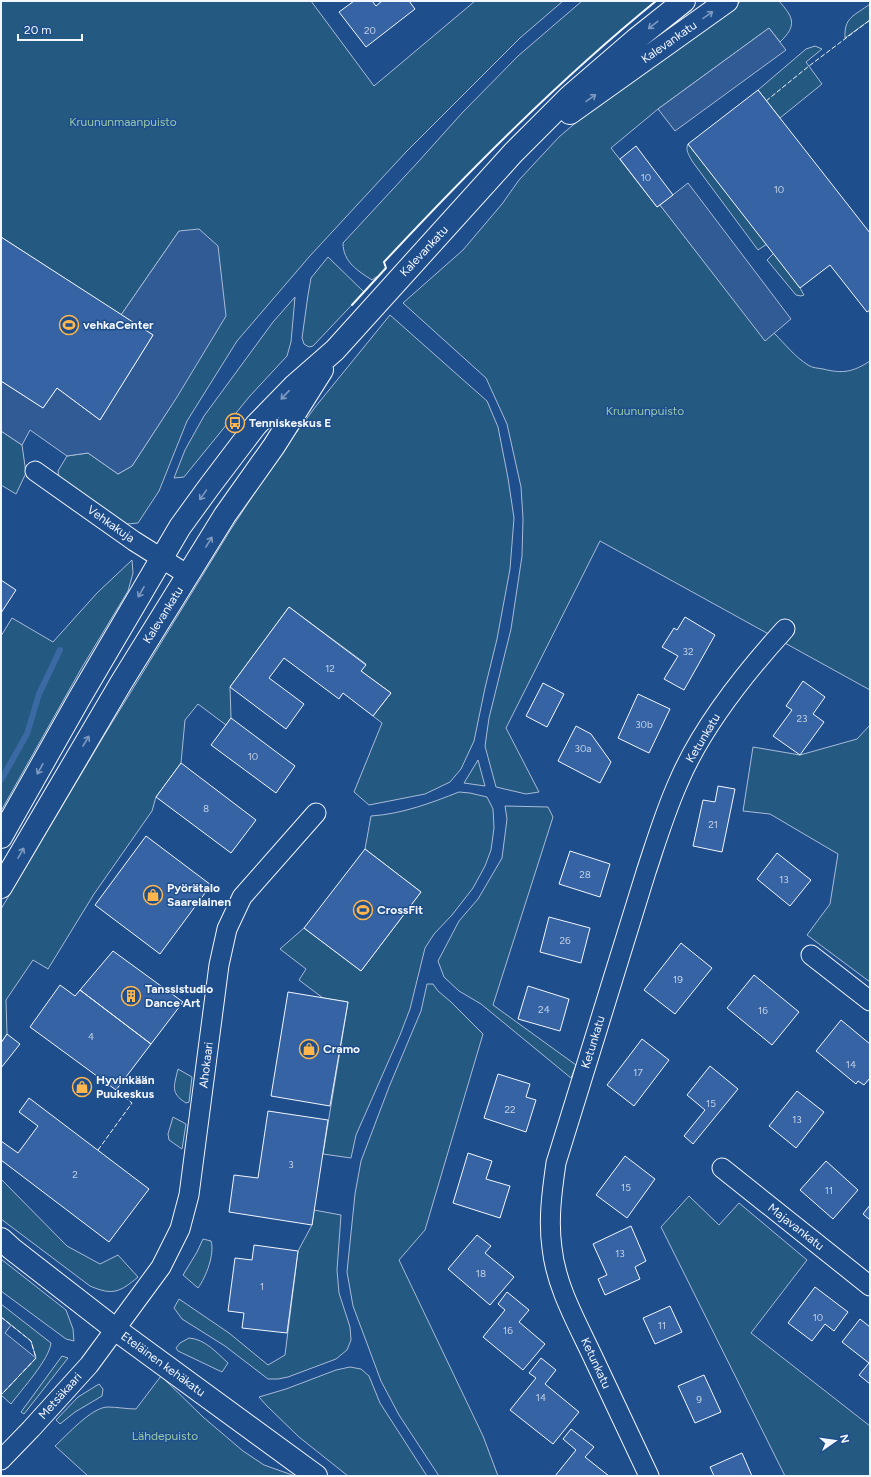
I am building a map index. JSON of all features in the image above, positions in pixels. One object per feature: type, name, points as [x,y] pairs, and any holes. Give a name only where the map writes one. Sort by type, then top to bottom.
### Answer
[{"type":"main road","name":"Kalevankatu","points":[[1,837],[79,699],[180,527],[256,425],[295,385],[334,350],[513,152],[570,96],[635,40],[684,1]]},
{"type":"main road","name":"Kalevankatu","points":[[513,152],[727,1]]},
{"type":"main road","name":"Kalevankatu","points":[[1,887],[120,683],[225,515],[274,446],[334,350]]},
{"type":"main road","name":"Eteläinen kehäkatu","points":[[5,1244],[116,1329],[316,1476]]},
{"type":"street","name":"Vehkakuja","points":[[35,471],[188,575]]},
{"type":"street","name":"Ketunkatu","points":[[649,1476],[574,1318],[557,1276],[552,1248],[550,1222],[556,1163],[646,872],[678,782],[698,743],[723,706],[765,651],[785,629]]},
{"type":"street","name":"Ahokaari","points":[[116,1329],[161,1266],[180,1229],[189,1195],[219,965],[227,929],[242,896],[316,813]]},
{"type":"street","points":[[811,955],[870,1001]]},
{"type":"street","name":"Majavankatu","points":[[722,1168],[870,1286]]},
{"type":"street","name":"Metsäkaari","points":[[1,1460],[88,1365],[116,1329]]},
{"type":"green space","name":"Kruununmaanpuisto","points":[[1,1],[311,1],[374,86],[475,1],[563,1],[520,38],[406,152],[309,257],[237,341],[187,421],[159,491],[138,523],[127,524],[59,478],[58,471],[67,456],[88,453],[118,474],[132,466],[171,406],[179,231],[121,315],[1,237]]},
{"type":"green space","points":[[582,1],[656,1],[585,62],[482,160],[384,262],[386,268],[377,277],[372,280],[352,265],[348,261],[343,243],[462,113],[518,56]]},
{"type":"green space","name":"Kruununpuisto","points":[[741,1],[779,1],[788,12],[792,21],[786,36],[780,42],[769,28],[658,109],[611,148],[657,207],[660,205],[765,340],[774,333],[799,358],[815,368],[842,372],[853,370],[870,361],[870,690],[600,541],[506,728],[539,792],[526,794],[496,787],[485,746],[489,718],[511,629],[522,556],[523,519],[521,487],[507,424],[486,378],[403,303],[463,250],[502,204],[519,180],[559,137],[600,102]]},
{"type":"green space","points":[[870,4],[870,20],[845,38],[845,31],[848,21],[855,14]]},
{"type":"green space","points":[[815,46],[822,49],[806,62],[822,84],[780,118],[758,90],[806,49]]},
{"type":"green space","points":[[688,144],[767,244],[758,250],[692,161],[687,150]]},
{"type":"green space","points":[[774,253],[804,295],[796,295],[767,260]]},
{"type":"green space","points":[[328,257],[364,292],[313,346],[309,347],[304,344],[302,338],[311,278]]},
{"type":"green space","points":[[295,297],[291,342],[287,356],[249,397],[184,477],[174,478],[185,450],[204,416],[273,322]]},
{"type":"green space","points":[[390,315],[487,401],[498,427],[508,478],[514,518],[510,569],[497,639],[474,741],[461,769],[450,782],[425,794],[369,805],[354,792],[382,723],[373,716],[391,693],[361,671],[366,664],[289,607],[230,687],[231,718],[226,725],[198,704],[185,720],[181,763],[156,797],[152,811],[94,894],[48,969],[33,960],[6,1000],[7,1034],[1,1043],[1,909],[105,734],[231,529],[281,453],[316,406]]},
{"type":"green space","points":[[1,431],[22,445],[26,473],[16,494],[1,485]]},
{"type":"green space","points":[[132,560],[133,573],[128,591],[81,669],[1,811],[1,636],[12,618],[53,642],[97,593]]},
{"type":"green space","points":[[870,725],[870,982],[807,935],[830,904],[838,854],[770,814],[743,811],[753,747],[800,755],[857,739]]},
{"type":"green space","points":[[478,760],[485,786],[464,783]]},
{"type":"green space","points":[[459,792],[487,797],[493,809],[494,828],[491,850],[485,866],[473,888],[452,915],[434,934],[425,948],[410,1009],[356,1135],[351,1158],[323,1154],[348,1002],[323,998],[299,980],[306,969],[280,949],[304,928],[361,971],[421,892],[365,849],[371,816],[394,813],[427,804]]},
{"type":"green space","points":[[505,806],[548,807],[553,817],[493,1005],[576,1065],[571,1078],[481,1004],[459,991],[444,977],[438,961],[459,921],[478,899],[502,858],[507,819]]},
{"type":"green space","points":[[427,984],[433,984],[438,991],[483,1034],[425,1230],[399,1260],[483,1436],[498,1476],[439,1476],[399,1415],[381,1381],[353,1306],[347,1272],[355,1194],[361,1161],[389,1087],[421,1011]]},
{"type":"green space","points":[[178,1069],[192,1077],[189,1102],[186,1103],[177,1096],[174,1089]]},
{"type":"green space","points":[[173,1117],[186,1124],[182,1149],[169,1140],[168,1134]]},
{"type":"green space","points":[[1,1179],[67,1246],[100,1264],[118,1255],[138,1277],[121,1289],[111,1292],[90,1286],[1,1219]]},
{"type":"green space","points":[[689,1196],[719,1225],[739,1203],[807,1260],[751,1333],[870,1426],[870,1476],[785,1476],[661,1227]]},
{"type":"green space","points":[[314,1210],[341,1215],[337,1270],[339,1293],[350,1327],[351,1340],[347,1350],[336,1359],[288,1377],[268,1379],[225,1346],[182,1319],[174,1308],[179,1299],[229,1333],[268,1365],[285,1355],[298,1251],[312,1225]]},
{"type":"green space","points":[[203,1239],[211,1241],[212,1252],[207,1272],[198,1288],[183,1275]]},
{"type":"green space","points":[[1,1259],[66,1310],[73,1329],[74,1341],[66,1339],[1,1291]]},
{"type":"green space","points":[[1,1304],[51,1343],[49,1350],[40,1366],[11,1404],[1,1395],[36,1358],[31,1341],[1,1317]]},
{"type":"green space","points":[[189,1338],[205,1344],[228,1363],[222,1372],[178,1351],[176,1348],[180,1343]]},
{"type":"green space","points":[[62,1356],[68,1358],[24,1414],[21,1412]]},
{"type":"green space","points":[[350,1367],[361,1369],[369,1376],[380,1403],[427,1476],[348,1476],[299,1437],[259,1397],[286,1389],[336,1370]]},
{"type":"green space","name":"Lähdepuisto","points":[[161,1376],[203,1417],[243,1451],[264,1465],[295,1476],[88,1476],[55,1446],[94,1412],[107,1407],[136,1409]]},
{"type":"green space","points":[[99,1384],[103,1389],[102,1396],[75,1412],[60,1424],[56,1420],[78,1397]]},
{"type":"shaded area","points":[[769,28],[786,50],[675,131],[658,109]]},
{"type":"shaded area","points":[[688,183],[791,319],[765,341],[660,205]]},
{"type":"shaded area","points":[[199,229],[218,246],[226,316],[177,397],[132,466],[118,474],[88,453],[67,456],[30,430],[22,445],[1,431],[1,381],[43,408],[57,388],[100,420],[153,335],[121,315],[179,231]]},
{"type":"shaded area","points":[[1,1317],[11,1325],[5,1333],[36,1358],[1,1395]]},
{"type":"building","points":[[354,1],[372,1],[376,6],[382,1],[409,1],[415,9],[366,47],[339,12]]},
{"type":"building","points":[[758,90],[870,233],[870,310],[867,312],[830,265],[800,288],[688,144]]},
{"type":"building","points":[[636,146],[673,195],[657,207],[620,159]]},
{"type":"building","name":"vehkaCenter","points":[[1,237],[153,335],[100,420],[57,388],[43,408],[1,381]]},
{"type":"building","points":[[1,580],[16,590],[1,613]]},
{"type":"building","points":[[289,607],[366,665],[361,671],[391,693],[373,716],[343,693],[339,699],[284,658],[269,678],[304,704],[286,729],[230,687]]},
{"type":"building","points":[[685,617],[715,635],[684,690],[664,679],[678,656],[662,647],[674,628],[677,630]]},
{"type":"building","points":[[803,681],[825,697],[813,714],[824,722],[800,755],[773,736],[792,710],[786,706]]},
{"type":"building","points":[[543,683],[564,694],[547,727],[526,716]]},
{"type":"building","points":[[638,694],[670,709],[649,753],[618,738]]},
{"type":"building","points":[[231,718],[295,766],[276,793],[211,745]]},
{"type":"building","points":[[576,726],[591,734],[611,762],[600,783],[558,761]]},
{"type":"building","points":[[181,763],[256,820],[231,853],[156,797]]},
{"type":"building","points":[[718,786],[735,789],[722,852],[693,846],[703,800],[715,802]]},
{"type":"building","name":"Pyörätalo Saarelainen","points":[[146,836],[211,885],[160,954],[95,905]]},
{"type":"building","name":"CrossFit","points":[[365,849],[421,892],[361,971],[304,928]]},
{"type":"building","points":[[570,851],[610,864],[600,897],[559,884]]},
{"type":"building","points":[[777,853],[811,880],[790,906],[757,879]]},
{"type":"building","points":[[549,917],[590,928],[581,963],[540,952]]},
{"type":"building","points":[[681,943],[712,968],[675,1014],[644,990]]},
{"type":"building","name":"Tanssistudio Dance Art","points":[[113,951],[183,1002],[151,1044],[80,990]]},
{"type":"building","points":[[754,975],[799,1012],[772,1045],[727,1008]]},
{"type":"building","points":[[60,985],[75,996],[80,990],[151,1044],[116,1090],[30,1027]]},
{"type":"building","points":[[528,986],[569,999],[560,1031],[518,1019]]},
{"type":"building","name":"Cramo","points":[[288,992],[348,1002],[330,1106],[271,1096]]},
{"type":"building","points":[[841,1020],[870,1044],[870,1078],[864,1085],[858,1081],[856,1084],[816,1051]]},
{"type":"building","points":[[7,1034],[20,1044],[1,1068],[1,1043]]},
{"type":"building","points":[[642,1039],[669,1060],[634,1106],[607,1085]]},
{"type":"building","points":[[710,1066],[738,1089],[693,1144],[684,1136],[705,1110],[687,1095]]},
{"type":"building","points":[[498,1074],[530,1084],[526,1097],[536,1100],[526,1132],[484,1118]]},
{"type":"building","points":[[797,1091],[824,1112],[796,1148],[769,1126]]},
{"type":"building","points":[[29,1098],[149,1189],[109,1242],[1,1160],[1,1141],[18,1153],[38,1126],[19,1112]]},
{"type":"building","points":[[268,1111],[328,1120],[312,1225],[229,1212],[234,1175],[258,1178]]},
{"type":"building","points":[[468,1153],[492,1161],[486,1179],[510,1186],[500,1218],[453,1203]]},
{"type":"building","points":[[625,1156],[655,1179],[627,1218],[596,1195]]},
{"type":"building","points":[[826,1161],[858,1190],[833,1219],[800,1190]]},
{"type":"building","points":[[870,1205],[870,1220],[863,1214]]},
{"type":"building","points":[[631,1226],[646,1261],[635,1267],[640,1279],[605,1295],[598,1279],[607,1275],[593,1244]]},
{"type":"building","points":[[477,1235],[491,1246],[485,1253],[514,1277],[490,1305],[448,1269]]},
{"type":"building","points":[[254,1245],[298,1251],[287,1333],[242,1328],[244,1313],[228,1311],[235,1258],[252,1260]]},
{"type":"building","points":[[815,1287],[848,1312],[834,1331],[825,1324],[812,1341],[788,1323]]},
{"type":"building","points":[[507,1292],[529,1310],[519,1322],[545,1344],[523,1370],[483,1337],[505,1310],[498,1304]]},
{"type":"building","points":[[670,1306],[682,1332],[655,1344],[643,1318]]},
{"type":"building","points":[[860,1319],[870,1327],[870,1384],[859,1375],[869,1363],[842,1342]]},
{"type":"building","points":[[541,1358],[556,1370],[545,1384],[579,1412],[553,1444],[510,1410],[536,1378],[529,1373]]},
{"type":"building","points":[[704,1375],[721,1412],[695,1423],[678,1386]]},
{"type":"building","points":[[571,1429],[594,1447],[585,1457],[609,1476],[555,1476],[576,1450],[563,1439]]},
{"type":"building","points":[[742,1453],[752,1476],[714,1476],[710,1467]]},
{"type":"waterway","points":[[1,780],[27,734],[39,694],[60,650]]},
{"type":"fence","points":[[766,101],[870,20]]},
{"type":"fence","points":[[98,1150],[132,1103],[116,1090]]},
{"type":"fence","points":[[1,1317],[31,1341],[36,1358],[1,1395]]},
{"type":"wall","points":[[352,305],[386,268],[384,262],[482,160],[585,62],[656,1]]},
{"type":"place","name":"vehkaCenter","points":[[69,325]]},
{"type":"place","name":"Tenniskeskus E","points":[[235,423]]},
{"type":"place","name":"Pyörätalo Saarelainen","points":[[153,895]]},
{"type":"place","name":"CrossFit","points":[[363,910]]},
{"type":"place","name":"Tanssistudio Dance Art","points":[[131,996]]},
{"type":"place","name":"Cramo","points":[[309,1049]]},
{"type":"place","name":"Hyvinkään Puukeskus","points":[[82,1087]]}]
